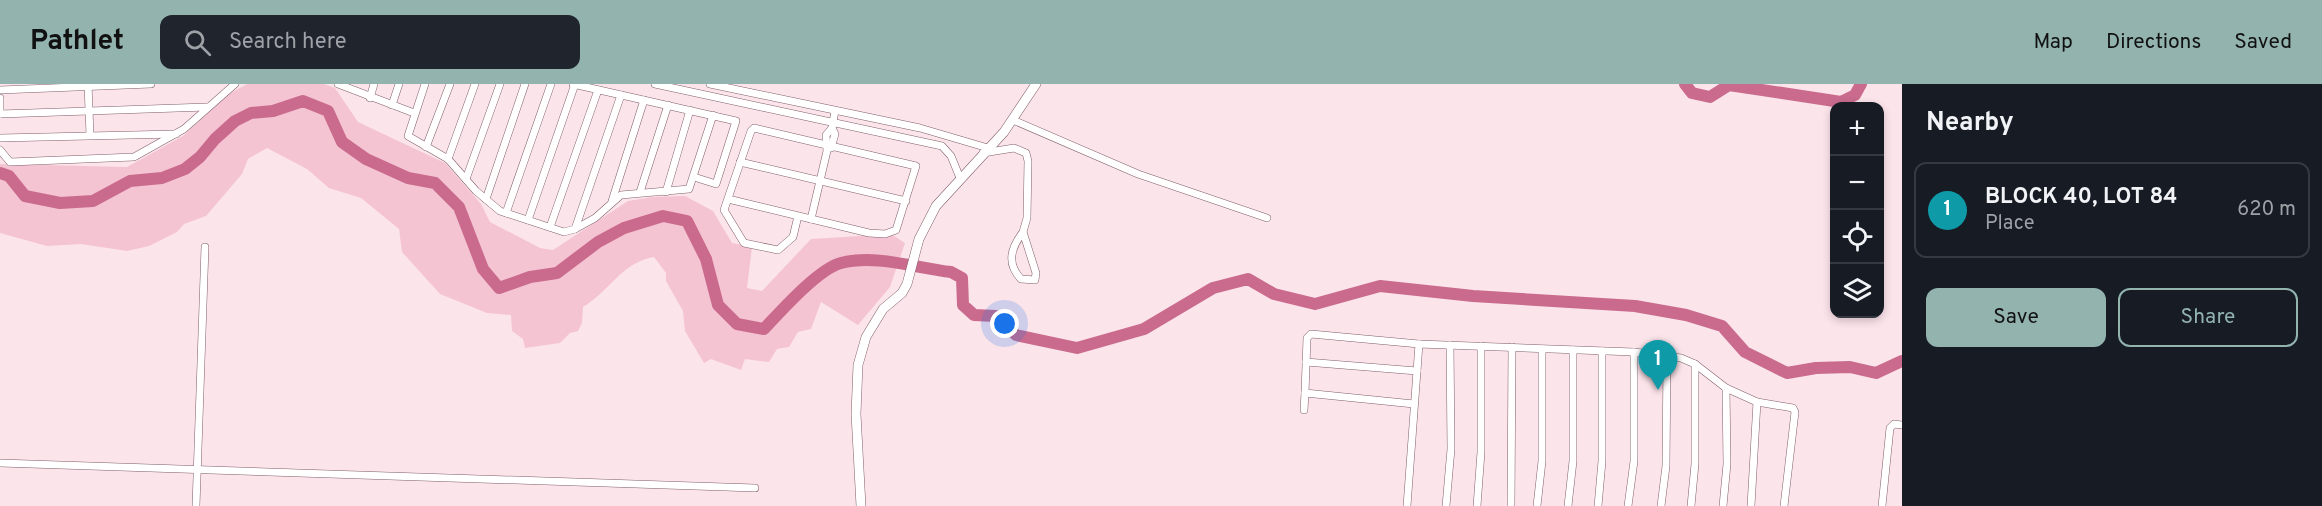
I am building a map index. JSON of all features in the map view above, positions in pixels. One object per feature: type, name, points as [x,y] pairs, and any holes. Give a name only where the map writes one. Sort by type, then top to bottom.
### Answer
[{"type":"main road","points":[[861,506],[856,441],[860,352],[866,337],[883,309],[902,293],[907,284],[913,255],[925,224],[936,206],[1013,120],[1036,84]]},
{"type":"street","points":[[0,90],[151,84]]},
{"type":"street","points":[[0,150],[10,162],[134,158],[176,134],[235,84]]},
{"type":"street","points":[[338,84],[349,86],[370,98],[414,113]]},
{"type":"street","points":[[370,98],[374,84]]},
{"type":"street","points":[[392,105],[399,84]]},
{"type":"street","points":[[424,84],[408,136],[448,159],[486,199],[506,213],[564,232],[595,218],[621,195],[640,192],[687,191],[694,177],[713,116]]},
{"type":"street","points":[[426,147],[450,84]]},
{"type":"street","points":[[448,159],[475,84]]},
{"type":"street","points":[[466,179],[500,84]]},
{"type":"street","points":[[486,199],[525,84]]},
{"type":"street","points":[[506,213],[550,84]]},
{"type":"street","points":[[528,220],[574,84],[735,120],[737,125],[716,184],[694,177]]},
{"type":"street","points":[[655,84],[832,126],[942,146],[951,156],[960,178]]},
{"type":"street","points":[[710,84],[945,135],[986,151],[1014,147],[1026,153],[1028,161],[1028,213],[1023,232],[1012,252],[1011,264],[1021,279],[1032,281],[1035,280],[1036,273],[1023,232]]},
{"type":"street","points":[[88,85],[90,135]]},
{"type":"street","points":[[550,227],[598,90]]},
{"type":"street","points":[[575,229],[621,95]]},
{"type":"street","points":[[0,98],[0,114],[208,107]]},
{"type":"street","points":[[611,204],[644,100]]},
{"type":"street","points":[[640,192],[668,105]]},
{"type":"street","points":[[666,192],[690,110]]},
{"type":"street","points":[[811,219],[828,147],[826,135],[832,126],[835,111]]},
{"type":"street","points":[[1013,120],[1138,174],[1267,218]]},
{"type":"street","points":[[728,199],[869,233],[885,234],[896,230],[916,169],[915,165],[828,147],[754,128],[740,162],[724,210],[744,243],[778,250],[793,237],[798,216]]},
{"type":"street","points":[[0,138],[176,134]]},
{"type":"street","points":[[942,146],[945,135]]},
{"type":"street","points":[[740,162],[906,201]]},
{"type":"street","points":[[196,506],[205,247]]},
{"type":"street","points":[[1304,410],[1307,338],[1311,334],[1419,344],[1667,355],[1695,364],[1726,388],[1757,402],[1795,410],[1784,506]]},
{"type":"street","points":[[1407,506],[1419,344]]},
{"type":"street","points":[[1446,506],[1451,449],[1450,345]]},
{"type":"street","points":[[1477,506],[1481,452],[1481,346]]},
{"type":"street","points":[[1511,506],[1512,347]]},
{"type":"street","points":[[1537,506],[1542,461],[1542,349]]},
{"type":"street","points":[[1568,506],[1573,461],[1573,350]]},
{"type":"street","points":[[1598,506],[1602,461],[1602,351]]},
{"type":"street","points":[[1628,506],[1634,461],[1634,352]]},
{"type":"street","points":[[1661,506],[1666,466],[1667,355]]},
{"type":"street","points":[[1306,362],[1417,371]]},
{"type":"street","points":[[1691,506],[1695,464],[1695,364]]},
{"type":"street","points":[[1723,506],[1727,464],[1726,388]]},
{"type":"street","points":[[1305,393],[1414,404]]},
{"type":"street","points":[[1751,506],[1757,402]]},
{"type":"street","points":[[1882,506],[1890,428],[1894,424],[1902,425]]},
{"type":"street","points":[[0,463],[755,488]]},
{"type":"shaded area","points":[[247,84],[324,84],[335,88],[358,122],[445,163],[481,204],[490,222],[540,248],[553,250],[628,201],[653,197],[685,196],[713,211],[732,243],[752,247],[747,288],[762,291],[811,239],[891,234],[905,243],[890,287],[858,325],[821,302],[811,329],[798,332],[789,347],[777,349],[769,362],[745,359],[741,370],[711,359],[704,363],[685,331],[683,311],[666,281],[666,273],[654,257],[643,260],[624,271],[583,307],[582,323],[578,331],[570,333],[560,343],[525,348],[523,339],[512,331],[511,315],[487,313],[440,294],[402,252],[399,229],[361,198],[329,188],[307,169],[267,148],[248,159],[242,174],[206,216],[184,224],[177,232],[149,246],[127,251],[81,244],[47,246],[0,233],[0,164],[127,167],[183,136],[229,94]]},
{"type":"waterway","points":[[1685,84],[1692,93],[1710,97],[1729,85],[1841,102],[1855,95],[1861,84]]},
{"type":"waterway","points":[[0,173],[9,176],[25,196],[60,203],[93,201],[130,181],[162,178],[185,169],[235,121],[251,113],[273,111],[303,101],[328,111],[342,142],[366,159],[408,178],[435,183],[459,207],[483,269],[499,288],[530,277],[557,273],[598,242],[624,228],[663,216],[687,221],[706,259],[718,305],[737,324],[764,329],[822,273],[841,263],[868,260],[951,272],[962,278],[963,305],[974,315],[996,316],[1016,335],[1077,348],[1144,329],[1213,288],[1248,279],[1274,294],[1315,304],[1380,286],[1473,296],[1635,306],[1686,315],[1722,326],[1745,352],[1787,373],[1816,368],[1850,367],[1876,373],[1902,361]]},
{"type":"place","name":"BLOCK 40, LOT 84","points":[[1658,390]]}]
